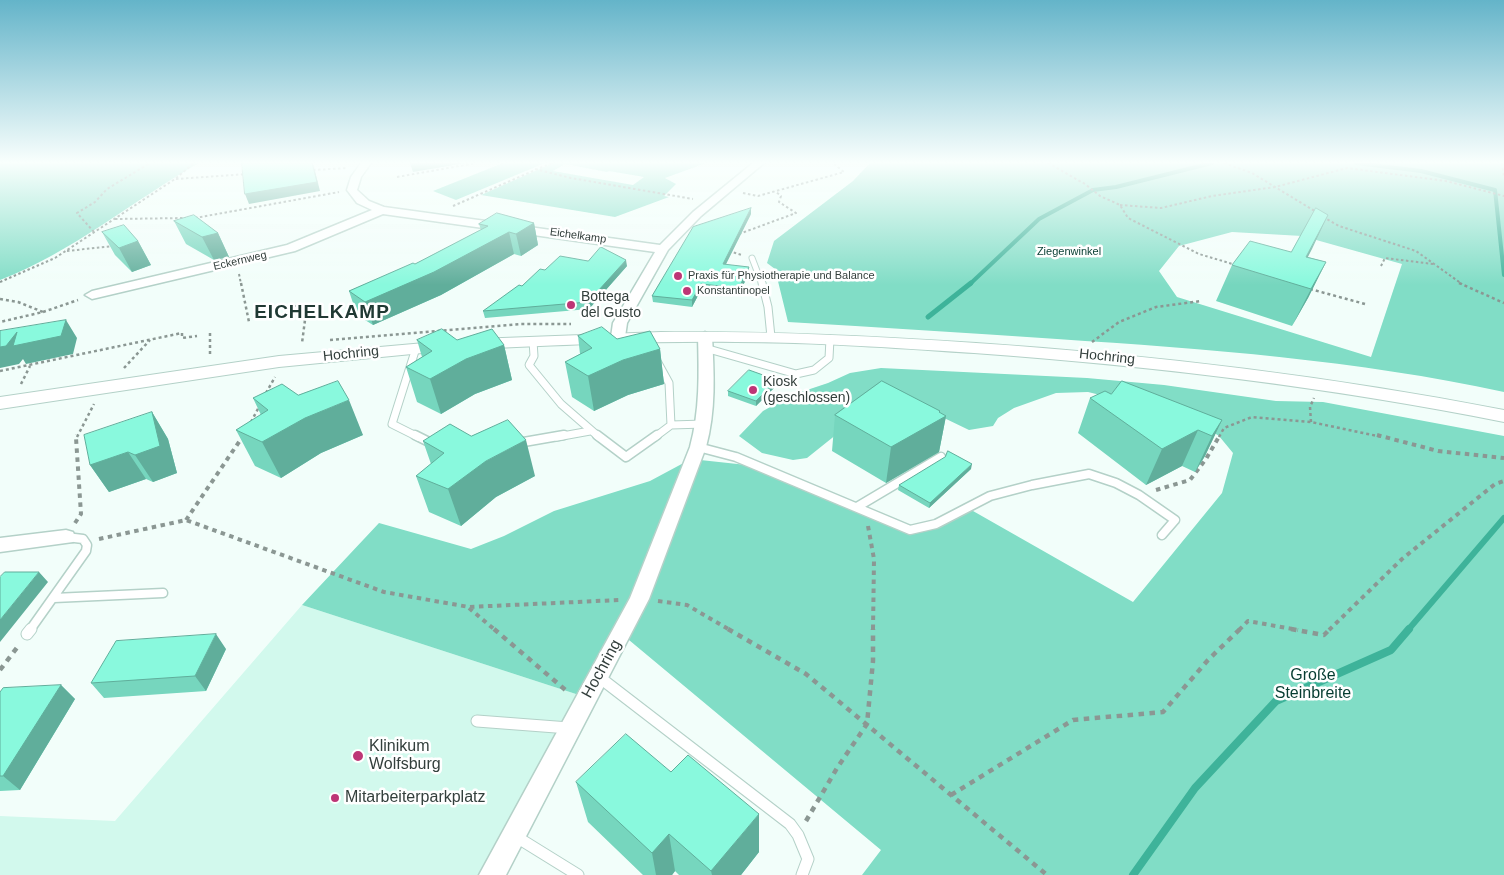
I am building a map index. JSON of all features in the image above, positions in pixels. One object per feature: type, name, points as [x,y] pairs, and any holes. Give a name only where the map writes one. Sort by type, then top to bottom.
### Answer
[{"type":"street","name":"Eichelkamp","points":[[366,204],[382,210],[663,249]]},
{"type":"street","points":[[618,337],[620,323],[663,249],[689,221],[709,204]]},
{"type":"street","name":"Eckernweg","points":[[92,295],[291,248],[382,210]]},
{"type":"street","name":"Hochring","points":[[0,403],[280,362],[416,348],[618,337],[705,342],[771,337],[1085,354],[1318,382],[1495,414]]},
{"type":"street","name":"Hochring","points":[[492,875],[639,598],[698,447],[704,424],[706,387],[705,342]]},
{"type":"street","points":[[0,545],[66,537]]},
{"type":"lane","points":[[752,258],[759,272],[771,328],[771,337]]},
{"type":"lane","points":[[705,342],[765,366],[796,374],[809,373],[821,366],[829,358],[830,339]]},
{"type":"lane","points":[[533,341],[534,356],[529,365],[545,389],[590,431],[626,457],[671,425],[704,424]]},
{"type":"lane","points":[[416,348],[392,424],[443,450]]},
{"type":"lane","points":[[655,357],[669,383],[671,425]]},
{"type":"lane","points":[[506,445],[590,431]]},
{"type":"lane","points":[[698,447],[736,457],[910,530],[936,524],[990,496],[1032,485],[1089,474],[1116,482],[1139,495],[1175,520],[1162,535]]},
{"type":"lane","points":[[861,508],[892,486],[914,476],[941,457]]},
{"type":"lane","points":[[27,634],[86,551],[86,542],[77,537],[66,537]]},
{"type":"lane","points":[[54,598],[163,593]]},
{"type":"lane","points":[[598,676],[790,824],[798,835],[808,859],[802,875]]},
{"type":"lane","points":[[477,721],[569,728]]},
{"type":"lane","points":[[513,835],[578,875]]},
{"type":"path","points":[[93,204],[77,213],[94,233]]},
{"type":"path","points":[[0,282],[32,269],[66,251],[138,204]]},
{"type":"path","points":[[115,219],[213,216],[278,204]]},
{"type":"path","points":[[429,216],[456,204]]},
{"type":"path","points":[[734,236],[796,213],[782,204]]},
{"type":"path","points":[[1120,205],[1161,208],[1179,204]]},
{"type":"path","points":[[1303,204],[1339,226],[1416,251],[1460,283],[1504,303]]},
{"type":"path","points":[[1120,205],[1128,218],[1199,254],[1245,267]]},
{"type":"path","points":[[187,222],[191,218]]},
{"type":"path","points":[[66,251],[115,245]]},
{"type":"path","points":[[728,250],[752,258]]},
{"type":"path","points":[[1381,266],[1385,258],[1435,264]]},
{"type":"path","points":[[237,261],[249,322]]},
{"type":"path","points":[[1308,288],[1365,304]]},
{"type":"path","points":[[0,322],[43,312],[92,295]]},
{"type":"path","points":[[0,299],[18,302],[43,312]]},
{"type":"path","points":[[1087,346],[1119,322],[1156,307],[1201,301]]},
{"type":"path","points":[[296,305],[305,320],[302,343]]},
{"type":"path","points":[[0,371],[182,333],[182,338],[197,336]]},
{"type":"path","points":[[210,333],[210,354]]},
{"type":"path","points":[[124,368],[150,340]]},
{"type":"path","points":[[20,384],[30,366]]},
{"type":"path","points":[[186,520],[238,446],[276,376]]},
{"type":"path","points":[[1312,422],[1310,407],[1318,382]]},
{"type":"path","points":[[66,537],[81,514],[76,438],[95,403]]},
{"type":"path","points":[[1139,495],[1190,480],[1206,459],[1224,428],[1252,417],[1312,422],[1368,433],[1438,451],[1504,458]]},
{"type":"path","points":[[951,795],[1073,720],[1163,712],[1208,660],[1248,621],[1324,635],[1402,559],[1495,484],[1504,481]]},
{"type":"path","points":[[798,835],[837,768],[867,724],[873,660],[874,559],[861,508]]},
{"type":"path","points":[[86,542],[186,520],[384,592],[468,607],[639,598],[687,605],[806,674],[1047,875]]},
{"type":"path","points":[[468,607],[582,704]]},
{"type":"path","points":[[0,670],[27,634]]},
{"type":"shaded area","name":"Klinikum Wolfsburg","points":[[302,605],[579,695],[479,875],[0,875],[0,816],[115,821]]},
{"type":"green space","points":[[0,204],[134,204],[77,241],[0,280]]},
{"type":"green space","points":[[535,204],[651,204],[615,217]]},
{"type":"green space","name":"Ziegenwinkel","points":[[823,204],[1504,204],[1504,392],[1393,372],[1282,357],[1057,339],[788,322],[775,269],[767,263],[774,241]],"holes":[[[1232,232],[1302,236],[1402,264],[1371,357],[1177,297],[1159,271],[1179,246]]]},
{"type":"green space","name":"Große Steinbreite","points":[[881,368],[1087,378],[1164,385],[1276,401],[1323,402],[1504,436],[1504,875],[862,875],[881,850],[617,630],[579,695],[302,605],[379,523],[471,549],[504,536],[554,511],[650,481],[691,459],[756,466],[910,530],[936,525],[966,507],[1133,602],[1222,493],[1233,453],[1219,436],[1190,417],[1088,392],[1056,393],[1014,408],[998,418],[993,426],[969,430],[942,417],[847,426],[807,458],[793,460],[762,453],[739,436],[763,411],[792,395],[828,383],[850,373]]},
{"type":"building","points":[[751,208],[723,264],[749,267],[739,288],[701,284],[692,300],[652,296],[693,227]]},
{"type":"building","points":[[1316,208],[1328,215],[1306,257],[1326,262],[1311,289],[1232,265],[1250,241],[1291,252]]},
{"type":"building","points":[[497,213],[534,223],[516,234],[509,232],[434,272],[365,302],[349,291],[413,263],[415,264],[488,226],[479,224]]},
{"type":"building","points":[[194,215],[218,233],[202,237],[174,221]]},
{"type":"building","points":[[124,225],[138,241],[119,248],[102,232]]},
{"type":"building","points":[[601,247],[626,260],[588,302],[483,311],[519,285],[522,286],[540,269],[545,270],[560,256],[588,261]]},
{"type":"building","points":[[66,320],[61,336],[13,346],[17,332],[6,346],[0,347],[0,331]]},
{"type":"building","points":[[602,327],[617,339],[650,331],[660,349],[623,360],[588,376],[565,362],[592,348],[578,336]]},
{"type":"building","points":[[442,329],[457,340],[492,329],[504,345],[466,359],[430,379],[406,367],[432,351],[417,340]]},
{"type":"building","name":"Kiosk (geschlossen)","points":[[749,370],[777,380],[756,401],[728,391]]},
{"type":"building","points":[[338,381],[349,400],[305,418],[262,442],[236,430],[268,410],[253,398],[282,384],[298,395]]},
{"type":"building","points":[[882,381],[940,411],[946,416],[891,447],[835,415]]},
{"type":"building","points":[[1122,381],[1222,420],[1212,436],[1198,430],[1162,449],[1090,398],[1105,391],[1111,394]]},
{"type":"building","points":[[152,412],[160,446],[135,455],[128,452],[90,465],[84,435]]},
{"type":"building","points":[[508,420],[526,440],[486,461],[448,489],[416,476],[444,453],[423,441],[450,424],[471,436]]},
{"type":"building","points":[[948,451],[972,464],[930,503],[899,485],[945,457]]},
{"type":"building","points":[[5,572],[39,572],[0,620],[0,577]]},
{"type":"building","points":[[216,634],[195,676],[91,683],[116,641]]},
{"type":"building","points":[[61,685],[3,776],[0,776],[0,692],[3,688]]},
{"type":"building","points":[[626,734],[671,772],[688,755],[759,814],[711,871],[669,834],[652,853],[576,782]]},
{"type":"waterway","points":[[970,284],[1039,219],[1067,204]]},
{"type":"waterway","points":[[1496,204],[1504,275]]},
{"type":"waterway","points":[[928,317],[971,283]]},
{"type":"waterway","points":[[1408,630],[1504,518]]},
{"type":"waterway","points":[[1133,875],[1195,788],[1276,701],[1391,650],[1409,629]]},
{"type":"place","name":"Praxis für Physiotherapie und Balance","points":[[678,276]]},
{"type":"place","name":"Konstantinopel","points":[[687,291]]},
{"type":"place","name":"Bottega del Gusto","points":[[571,305]]},
{"type":"place","name":"Kiosk (geschlossen)","points":[[753,390]]},
{"type":"place","name":"Klinikum Wolfsburg","points":[[358,756]]},
{"type":"place","name":"Mitarbeiterparkplatz","points":[[335,798]]},
{"type":"district","name":"EICHELKAMP","points":[[322,313]]}]
